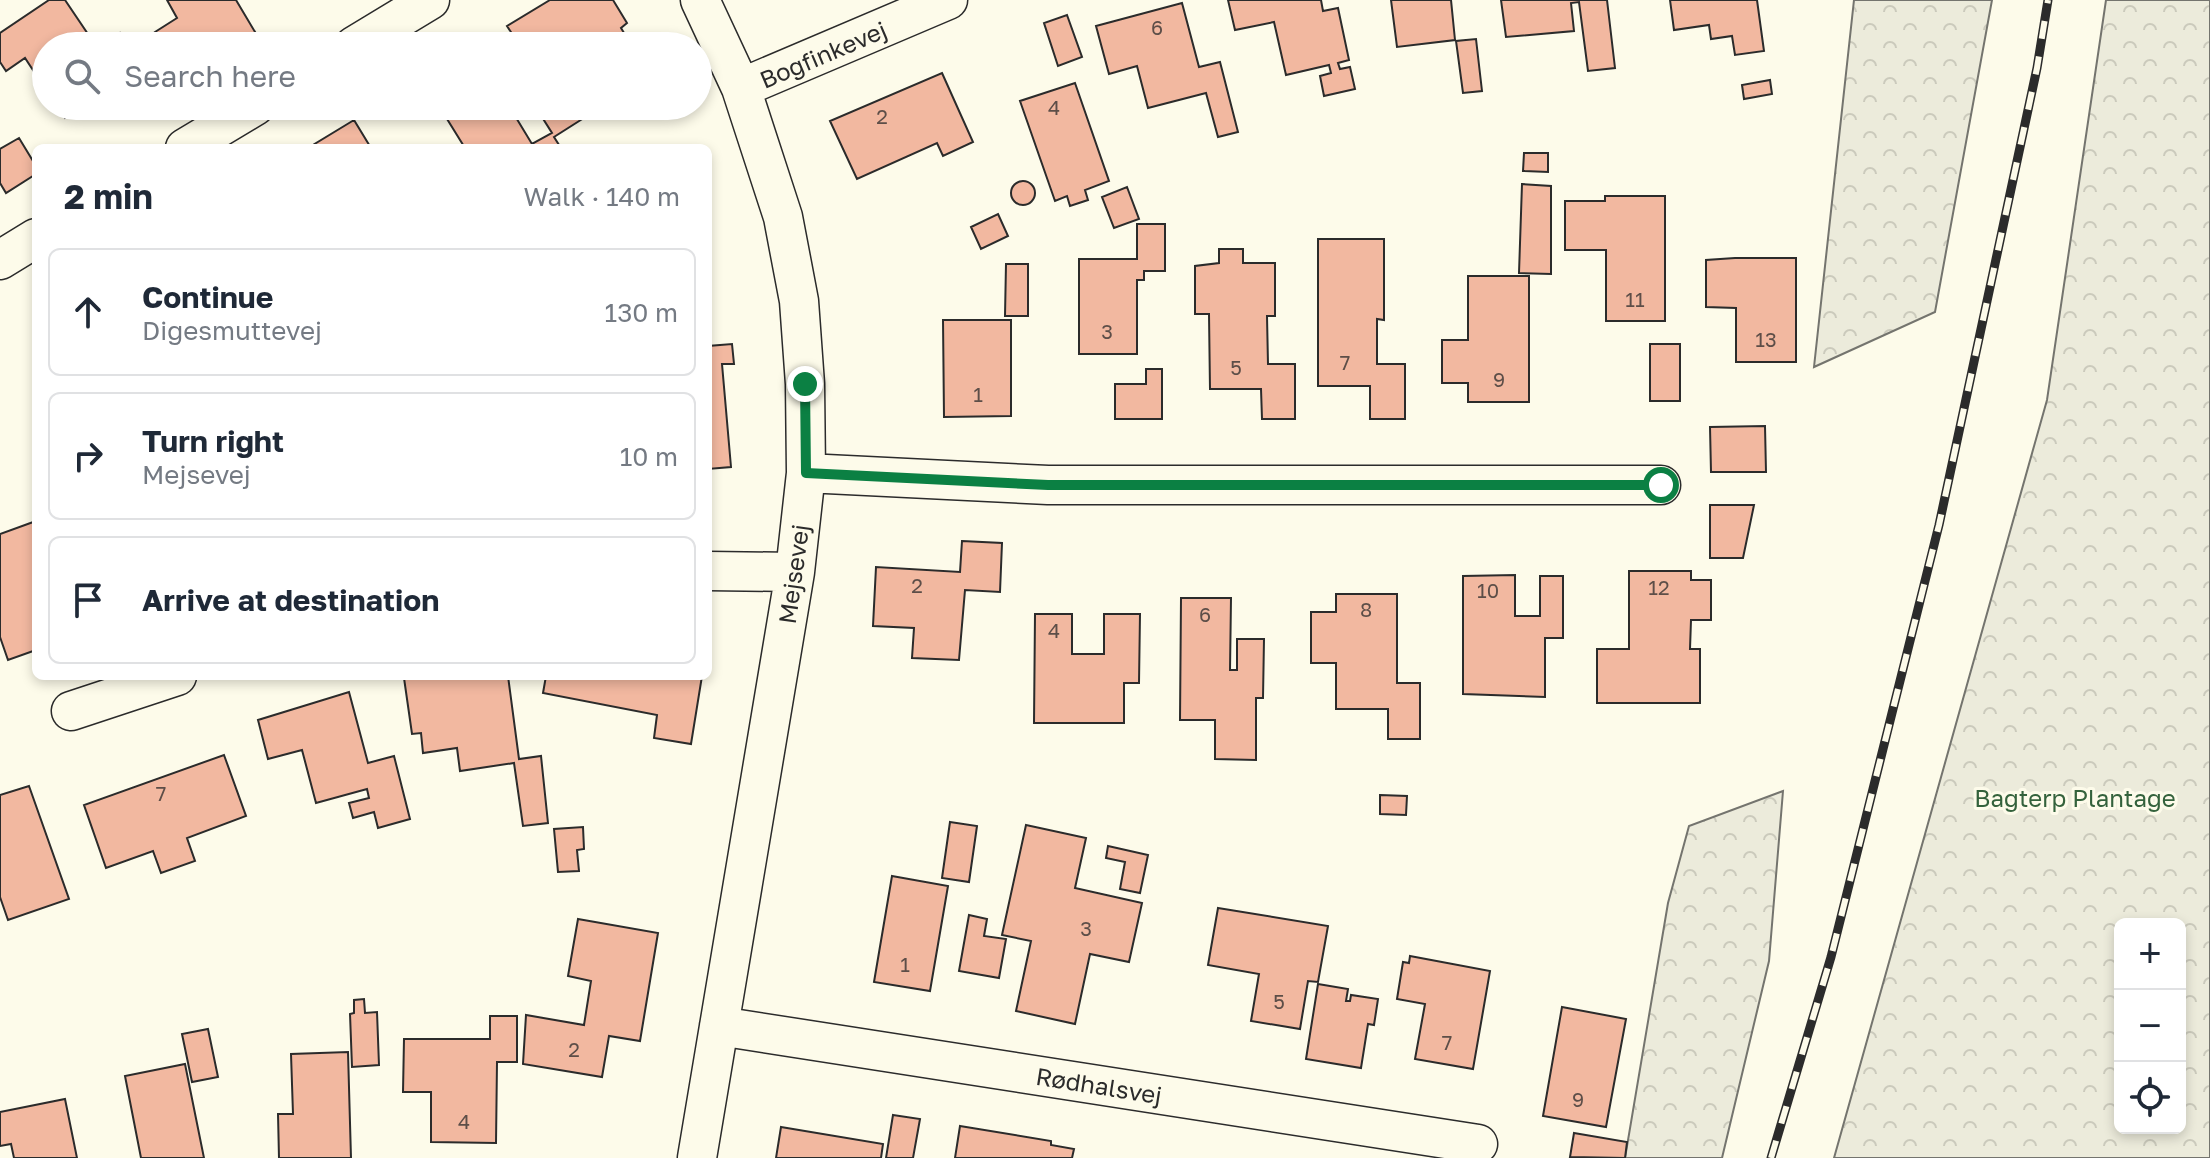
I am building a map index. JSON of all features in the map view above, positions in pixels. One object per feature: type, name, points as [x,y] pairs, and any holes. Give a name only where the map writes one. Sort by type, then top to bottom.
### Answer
[{"type":"street","points":[[377,32],[430,0]]},
{"type":"street","name":"Mejsevej","points":[[697,1158],[795,572],[806,473],[805,384],[799,301],[783,217],[741,88],[700,0]]},
{"type":"street","name":"Bogfinkevej","points":[[741,88],[948,0]]},
{"type":"street","points":[[192,144],[232,120]]},
{"type":"street","points":[[0,260],[32,240]]},
{"type":"street","points":[[806,473],[1048,485],[1661,485]]},
{"type":"street","points":[[712,571],[795,572]]},
{"type":"street","points":[[71,711],[165,680]]},
{"type":"street","name":"Rødhalsvej","points":[[719,1026],[1478,1144]]},
{"type":"green space","points":[[1854,0],[1992,0],[1935,312],[1814,367]]},
{"type":"green space","name":"Bagterp Plantage","points":[[2106,0],[2210,0],[2210,1158],[1834,1158],[2047,400]]},
{"type":"green space","points":[[1783,791],[1769,961],[1722,1158],[1625,1158],[1668,903],[1689,826]]},
{"type":"building","points":[[49,0],[65,0],[87,32],[32,32],[32,69],[25,58],[6,71],[0,62],[0,33]]},
{"type":"building","points":[[167,0],[236,0],[255,32],[155,32],[177,18]]},
{"type":"building","points":[[550,0],[613,0],[627,23],[621,28],[623,32],[511,32],[507,26]]},
{"type":"building","points":[[1228,0],[1321,0],[1323,11],[1338,8],[1349,60],[1338,63],[1340,69],[1350,67],[1355,89],[1324,96],[1320,76],[1331,73],[1329,65],[1286,75],[1274,22],[1235,30]]},
{"type":"building","points":[[1391,0],[1451,0],[1455,40],[1397,47]]},
{"type":"building","points":[[1501,0],[1607,0],[1615,68],[1588,71],[1579,2],[1571,3],[1574,31],[1506,37]]},
{"type":"building","points":[[1670,0],[1757,0],[1764,51],[1735,55],[1732,36],[1711,39],[1709,25],[1674,30]]},
{"type":"building","points":[[1182,3],[1199,67],[1220,62],[1238,132],[1218,137],[1206,93],[1148,108],[1137,66],[1109,74],[1096,26]]},
{"type":"building","points":[[1067,15],[1082,57],[1058,66],[1044,23]]},
{"type":"building","points":[[1476,39],[1482,91],[1463,93],[1456,41]]},
{"type":"building","points":[[942,73],[973,142],[943,156],[937,143],[857,179],[830,121]]},
{"type":"building","points":[[1770,80],[1772,94],[1744,99],[1742,85]]},
{"type":"building","points":[[1075,83],[1109,181],[1085,190],[1088,200],[1070,206],[1067,196],[1055,201],[1020,101]]},
{"type":"building","points":[[354,120],[369,144],[315,144]]},
{"type":"building","points":[[448,120],[517,120],[532,144],[463,144]]},
{"type":"building","points":[[544,120],[581,120],[554,137],[558,144],[532,144],[552,133]]},
{"type":"building","points":[[19,138],[32,159],[32,177],[6,193],[0,183],[0,149]]},
{"type":"building","points":[[1524,153],[1548,153],[1548,172],[1523,171]]},
{"type":"building","points":[[1023,181],[1032,184],[1035,193],[1032,202],[1023,205],[1014,202],[1011,193],[1014,184]]},
{"type":"building","points":[[1522,184],[1551,186],[1551,274],[1519,273]]},
{"type":"building","points":[[1127,187],[1139,219],[1114,228],[1102,197]]},
{"type":"building","points":[[1605,196],[1665,196],[1665,321],[1606,321],[1606,250],[1565,250],[1565,201],[1605,201]]},
{"type":"building","points":[[998,214],[1008,236],[981,249],[971,227]]},
{"type":"building","points":[[1137,224],[1165,224],[1165,271],[1144,271],[1144,280],[1137,280],[1137,354],[1079,354],[1079,259],[1137,259]]},
{"type":"building","points":[[1318,239],[1384,239],[1384,320],[1377,319],[1377,364],[1405,364],[1405,419],[1370,419],[1370,386],[1318,386]]},
{"type":"building","points":[[1219,249],[1243,249],[1243,263],[1275,263],[1275,316],[1267,316],[1268,364],[1295,364],[1295,419],[1262,419],[1261,389],[1210,389],[1209,314],[1195,314],[1195,266],[1219,263]]},
{"type":"building","points":[[1796,258],[1796,362],[1736,362],[1736,308],[1706,307],[1706,260]]},
{"type":"building","points":[[1006,264],[1028,264],[1028,316],[1005,316]]},
{"type":"building","points":[[1468,276],[1529,276],[1529,402],[1468,402],[1468,383],[1442,383],[1442,340],[1468,340]]},
{"type":"building","points":[[943,320],[1011,320],[1011,416],[944,417]]},
{"type":"building","points":[[732,344],[734,364],[722,364],[731,467],[712,469],[712,346]]},
{"type":"building","points":[[1650,344],[1680,344],[1680,401],[1650,401]]},
{"type":"building","points":[[1146,369],[1162,369],[1162,419],[1115,419],[1115,384],[1146,384]]},
{"type":"building","points":[[1765,426],[1766,472],[1711,472],[1710,427]]},
{"type":"building","points":[[1710,505],[1754,505],[1743,558],[1710,558]]},
{"type":"building","points":[[32,522],[32,651],[8,660],[0,637],[0,534]]},
{"type":"building","points":[[962,541],[1002,543],[1000,592],[965,590],[959,660],[912,658],[914,628],[873,626],[876,567],[960,572]]},
{"type":"building","points":[[1629,571],[1691,571],[1691,580],[1711,580],[1711,620],[1691,620],[1690,649],[1700,649],[1700,703],[1597,703],[1597,649],[1629,649]]},
{"type":"building","points":[[1515,575],[1515,616],[1540,616],[1540,576],[1563,576],[1563,638],[1545,638],[1545,697],[1463,694],[1463,576]]},
{"type":"building","points":[[1336,594],[1397,594],[1397,683],[1420,683],[1420,739],[1388,739],[1388,709],[1336,709],[1336,663],[1311,663],[1311,612],[1336,612]]},
{"type":"building","points":[[1181,598],[1231,598],[1230,670],[1237,670],[1237,639],[1264,639],[1263,698],[1256,698],[1256,760],[1215,759],[1215,720],[1180,720]]},
{"type":"building","points":[[1035,614],[1072,614],[1072,654],[1104,654],[1104,614],[1140,614],[1139,683],[1124,683],[1124,723],[1034,723]]},
{"type":"building","points":[[404,680],[509,680],[519,759],[541,756],[548,823],[523,826],[514,763],[460,771],[457,748],[423,753],[421,733],[412,734]]},
{"type":"building","points":[[545,680],[701,680],[691,744],[654,738],[657,715],[543,693]]},
{"type":"building","points":[[349,692],[368,763],[394,756],[410,819],[378,828],[374,812],[353,818],[349,803],[369,798],[367,789],[316,803],[302,750],[268,759],[258,720]]},
{"type":"building","points":[[224,755],[246,816],[187,838],[195,861],[161,873],[153,851],[106,868],[84,805]]},
{"type":"building","points":[[29,786],[69,899],[8,920],[0,897],[0,795]]},
{"type":"building","points":[[1380,795],[1407,796],[1406,815],[1380,814]]},
{"type":"building","points":[[950,822],[977,826],[969,882],[942,878]]},
{"type":"building","points":[[1026,825],[1086,838],[1075,888],[1142,903],[1129,962],[1090,954],[1075,1024],[1016,1011],[1031,941],[1002,935]]},
{"type":"building","points":[[583,827],[584,849],[577,850],[579,871],[558,872],[554,829]]},
{"type":"building","points":[[1108,846],[1148,855],[1140,893],[1120,889],[1125,862],[1106,858]]},
{"type":"building","points":[[892,876],[948,886],[930,991],[874,982]]},
{"type":"building","points":[[1218,908],[1328,926],[1318,982],[1308,981],[1300,1029],[1251,1021],[1259,974],[1208,965]]},
{"type":"building","points":[[969,915],[987,919],[984,936],[1006,939],[999,978],[959,971]]},
{"type":"building","points":[[578,919],[658,933],[640,1041],[609,1036],[602,1077],[523,1064],[526,1015],[584,1025],[591,981],[568,976]]},
{"type":"building","points":[[1410,956],[1490,971],[1473,1069],[1415,1059],[1425,1004],[1397,999],[1403,962],[1409,963]]},
{"type":"building","points":[[1318,984],[1348,989],[1346,1001],[1350,1001],[1351,995],[1378,999],[1374,1025],[1368,1024],[1361,1068],[1306,1059]]},
{"type":"building","points":[[364,999],[365,1013],[377,1012],[379,1065],[352,1067],[350,1014],[354,1013],[354,1000]]},
{"type":"building","points":[[1562,1007],[1626,1019],[1606,1127],[1543,1116]]},
{"type":"building","points":[[490,1016],[517,1016],[517,1062],[497,1062],[496,1143],[431,1142],[431,1092],[403,1092],[404,1039],[490,1039]]},
{"type":"building","points":[[208,1029],[218,1077],[192,1082],[182,1034]]},
{"type":"building","points":[[348,1052],[351,1158],[279,1158],[278,1114],[293,1114],[291,1054]]},
{"type":"building","points":[[185,1064],[204,1158],[141,1158],[125,1076]]},
{"type":"building","points":[[65,1099],[77,1158],[14,1158],[11,1144],[0,1146],[0,1112]]},
{"type":"building","points":[[893,1115],[920,1119],[913,1158],[886,1158]]},
{"type":"building","points":[[960,1126],[1051,1141],[1051,1145],[1074,1149],[1072,1158],[955,1158]]},
{"type":"building","points":[[781,1127],[883,1144],[881,1158],[776,1158]]},
{"type":"building","points":[[1574,1133],[1627,1142],[1625,1158],[1570,1157]]},
{"type":"railway","points":[[1771,1158],[1831,957],[1939,525],[2037,68],[2048,0]]},
{"type":"route","points":[[805,384],[806,473],[1048,485],[1661,485]]}]
